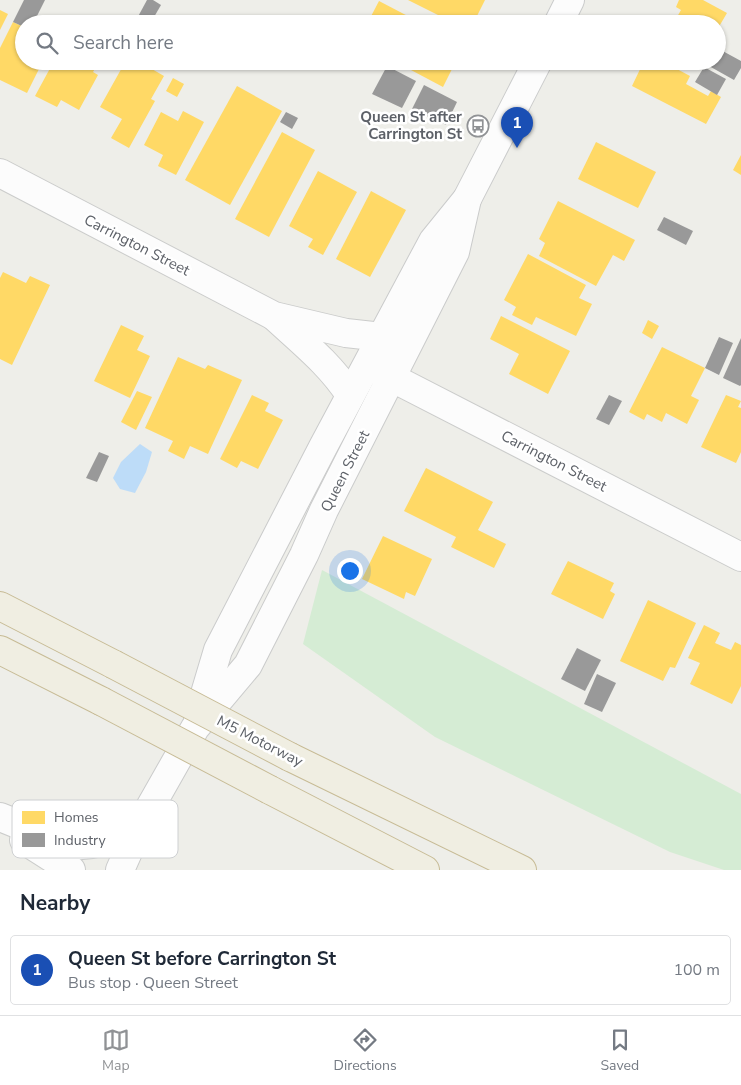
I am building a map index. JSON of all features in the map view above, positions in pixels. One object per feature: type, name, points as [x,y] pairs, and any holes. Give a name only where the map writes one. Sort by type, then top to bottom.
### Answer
[{"type":"highway","name":"M5 Motorway","points":[[0,606],[290,757],[522,870]]},
{"type":"highway","points":[[0,650],[425,870]]},
{"type":"main road","points":[[562,15],[570,0]]},
{"type":"main road","name":"Queen Street","points":[[195,728],[218,650],[432,241],[467,199],[533,70]]},
{"type":"main road","name":"Carrington Street","points":[[0,173],[274,316],[346,333],[382,336]]},
{"type":"main road","name":"Queen Street","points":[[154,800],[195,728],[248,665],[304,555],[324,510],[455,252],[467,199]]},
{"type":"main road","name":"Carrington Street","points":[[274,316],[326,363],[350,395]]},
{"type":"main road","name":"Carrington Street","points":[[367,364],[741,557]]},
{"type":"main road","points":[[0,817],[12,822]]},
{"type":"main road","points":[[0,824],[12,832]]},
{"type":"main road","points":[[52,858],[71,870]]},
{"type":"main road","name":"Queen Street","points":[[120,870],[125,858]]},
{"type":"green space","points":[[322,570],[741,794],[741,870],[724,870],[670,852],[435,737],[303,644]]},
{"type":"water","points":[[140,444],[152,452],[146,472],[135,493],[120,489],[113,478],[121,462]]},
{"type":"building: Homes","points":[[408,0],[485,0],[478,15],[438,15]]},
{"type":"building: Homes","points":[[679,0],[703,0],[727,13],[726,15],[678,15],[681,10],[676,7]]},
{"type":"building: Homes","points":[[379,1],[406,15],[372,15]]},
{"type":"building: Homes","points":[[0,10],[8,14],[0,30]]},
{"type":"building: Homes","points":[[13,22],[15,23],[15,70],[38,70],[27,93],[0,80],[0,48]]},
{"type":"building: Homes","points":[[49,70],[94,70],[93,72],[98,75],[79,110],[61,100],[57,107],[35,96]]},
{"type":"building: Homes","points":[[121,70],[154,70],[164,76],[151,99],[155,101],[129,148],[111,138],[122,119],[100,107]]},
{"type":"building: Homes","points":[[411,70],[452,70],[443,87]]},
{"type":"building: Homes","points":[[640,70],[679,70],[690,76],[686,84],[708,96],[711,91],[721,97],[706,124],[632,86]]},
{"type":"building: Homes","points":[[173,78],[184,84],[177,97],[166,91]]},
{"type":"building: Homes","points":[[237,86],[282,111],[230,205],[185,180]]},
{"type":"building: Homes","points":[[183,111],[204,122],[176,175],[158,166],[163,155],[144,145],[161,112],[178,121]]},
{"type":"building: Homes","points":[[282,132],[315,150],[269,237],[235,219]]},
{"type":"building: Homes","points":[[596,142],[656,172],[638,208],[578,179]]},
{"type":"building: Homes","points":[[741,155],[741,175],[733,170]]},
{"type":"building: Homes","points":[[318,171],[357,192],[323,255],[308,247],[313,239],[289,226]]},
{"type":"building: Homes","points":[[371,191],[406,210],[370,277],[336,259]]},
{"type":"building: Homes","points":[[558,201],[635,240],[624,261],[613,255],[596,286],[539,256],[545,243],[539,239]]},
{"type":"building: Homes","points":[[528,254],[586,285],[579,298],[592,304],[576,336],[536,317],[532,325],[512,315],[516,307],[504,300]]},
{"type":"building: Homes","points":[[3,272],[26,283],[30,276],[50,285],[12,365],[0,359],[0,278]]},
{"type":"building: Homes","points":[[501,316],[570,351],[548,394],[509,374],[519,354],[490,339]]},
{"type":"building: Homes","points":[[648,320],[659,326],[652,339],[642,333]]},
{"type":"building: Homes","points":[[121,325],[144,336],[137,350],[150,356],[130,398],[94,381]]},
{"type":"building: Homes","points":[[662,347],[705,368],[691,396],[699,400],[687,424],[666,413],[662,422],[647,414],[644,420],[629,412]]},
{"type":"building: Homes","points":[[178,357],[205,369],[208,365],[242,380],[208,454],[190,446],[184,459],[168,451],[173,441],[145,428]]},
{"type":"building: Homes","points":[[137,391],[152,397],[136,430],[121,422]]},
{"type":"building: Homes","points":[[252,395],[269,403],[265,411],[283,420],[258,469],[241,461],[237,468],[220,459]]},
{"type":"building: Homes","points":[[726,395],[741,401],[738,407],[741,408],[741,452],[736,463],[701,447]]},
{"type":"building: Homes","points":[[426,468],[493,502],[478,530],[506,544],[494,568],[451,547],[456,537],[404,511]]},
{"type":"building: Homes","points":[[383,536],[432,559],[415,596],[406,592],[404,599],[362,579]]},
{"type":"building: Homes","points":[[568,561],[614,583],[610,591],[615,594],[603,619],[551,594]]},
{"type":"building: Homes","points":[[648,600],[696,623],[675,668],[670,667],[663,681],[620,661]]},
{"type":"building: Homes","points":[[704,625],[720,633],[715,643],[731,650],[735,642],[741,645],[741,686],[732,704],[690,684],[700,663],[688,658]]},
{"type":"building: Industry","points":[[24,0],[45,0],[38,15],[16,15]]},
{"type":"building: Industry","points":[[147,0],[153,0],[161,5],[155,15],[139,15]]},
{"type":"building: Industry","points":[[726,53],[741,61],[741,68],[734,80],[716,70],[726,70]]},
{"type":"building: Industry","points":[[385,70],[395,70],[416,81],[402,108],[372,94]]},
{"type":"building: Industry","points":[[702,70],[710,70],[726,79],[717,95],[695,82]]},
{"type":"building: Industry","points":[[424,85],[457,102],[446,125],[412,109]]},
{"type":"building: Industry","points":[[286,112],[298,118],[292,129],[280,122]]},
{"type":"building: Industry","points":[[664,217],[693,231],[686,245],[657,230]]},
{"type":"building: Industry","points":[[719,337],[733,343],[719,375],[705,368]]},
{"type":"building: Industry","points":[[741,338],[741,385],[740,386],[723,378]]},
{"type":"building: Industry","points":[[609,395],[622,401],[609,425],[596,419]]},
{"type":"building: Industry","points":[[99,452],[109,456],[97,482],[86,478]]},
{"type":"building: Industry","points":[[577,648],[601,660],[585,691],[561,679]]},
{"type":"building: Industry","points":[[597,674],[616,683],[602,712],[584,704]]},
{"type":"place","name":"Queen St after Carrington St","points":[[478,126]]},
{"type":"place","name":"Queen St before Carrington St","points":[[517,148]]}]
